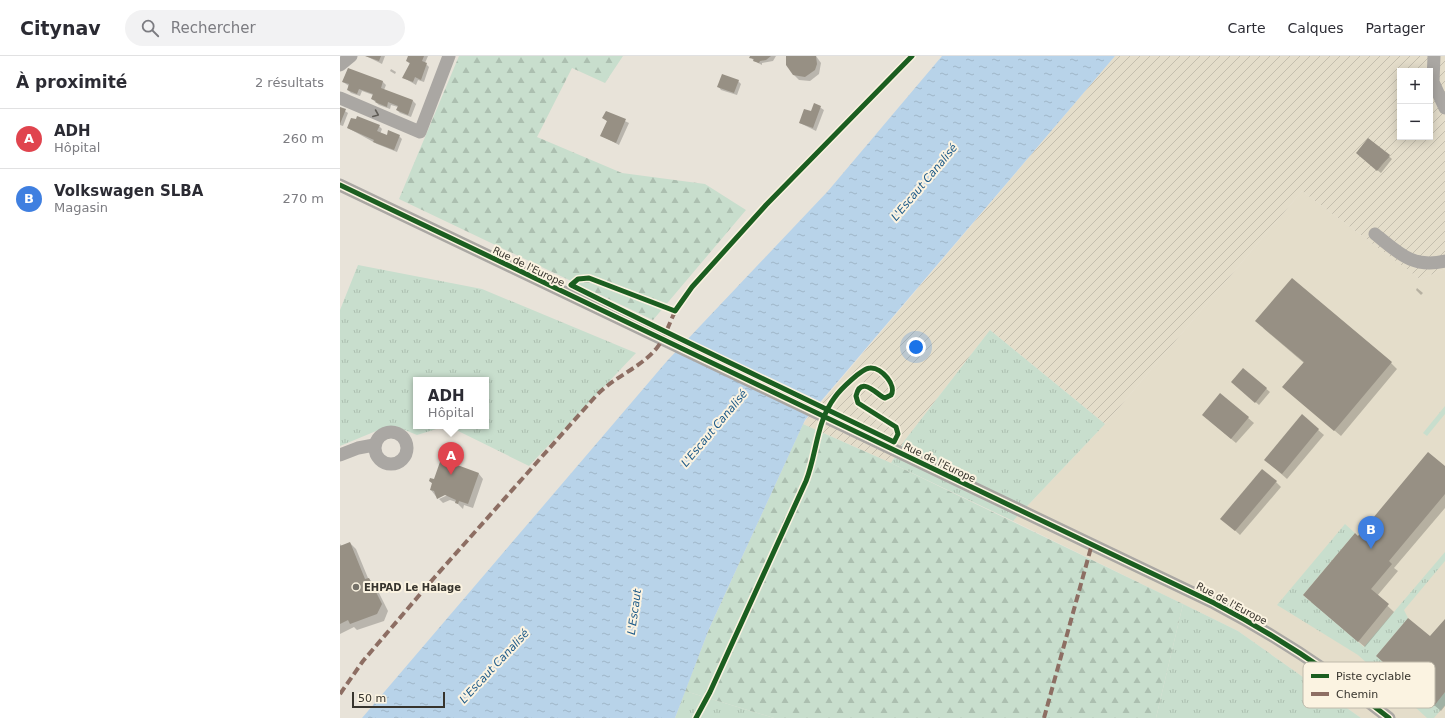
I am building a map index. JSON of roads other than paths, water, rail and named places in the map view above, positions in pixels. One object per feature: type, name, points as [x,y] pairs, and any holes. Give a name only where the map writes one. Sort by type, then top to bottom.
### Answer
[{"type":"street","points":[[340,65],[351,56]]},
{"type":"street","points":[[340,98],[420,132],[449,56]]},
{"type":"street","points":[[1434,56],[1433,82],[1445,108]]},
{"type":"street","name":"Rue de l'Europe","points":[[340,185],[644,332],[1199,596],[1245,619],[1315,662]]},
{"type":"street","points":[[1375,234],[1412,261],[1431,263],[1445,261]]},
{"type":"street","points":[[340,455],[358,448],[374,445]]},
{"type":"street","name":"Rue de l'Europe","points":[[1376,708],[1389,718]]},
{"type":"water","points":[[942,56],[1115,56],[805,420],[709,629],[675,718],[362,718],[667,361],[828,191]]},
{"type":"place","name":"ADH","points":[[451,475]]},
{"type":"place","name":"Volkswagen SLBA","points":[[1371,549]]},
{"type":"place","name":"EHPAD Le Halage","points":[[356,587]]},
{"type":"water label","name":"L'Escaut Canalisé","points":[[924,182]]},
{"type":"water label","name":"L'Escaut Canalisé","points":[[714,428]]},
{"type":"water label","name":"L'Escaut","points":[[634,612]]},
{"type":"water label","name":"L'Escaut Canalisé","points":[[494,666]]}]
